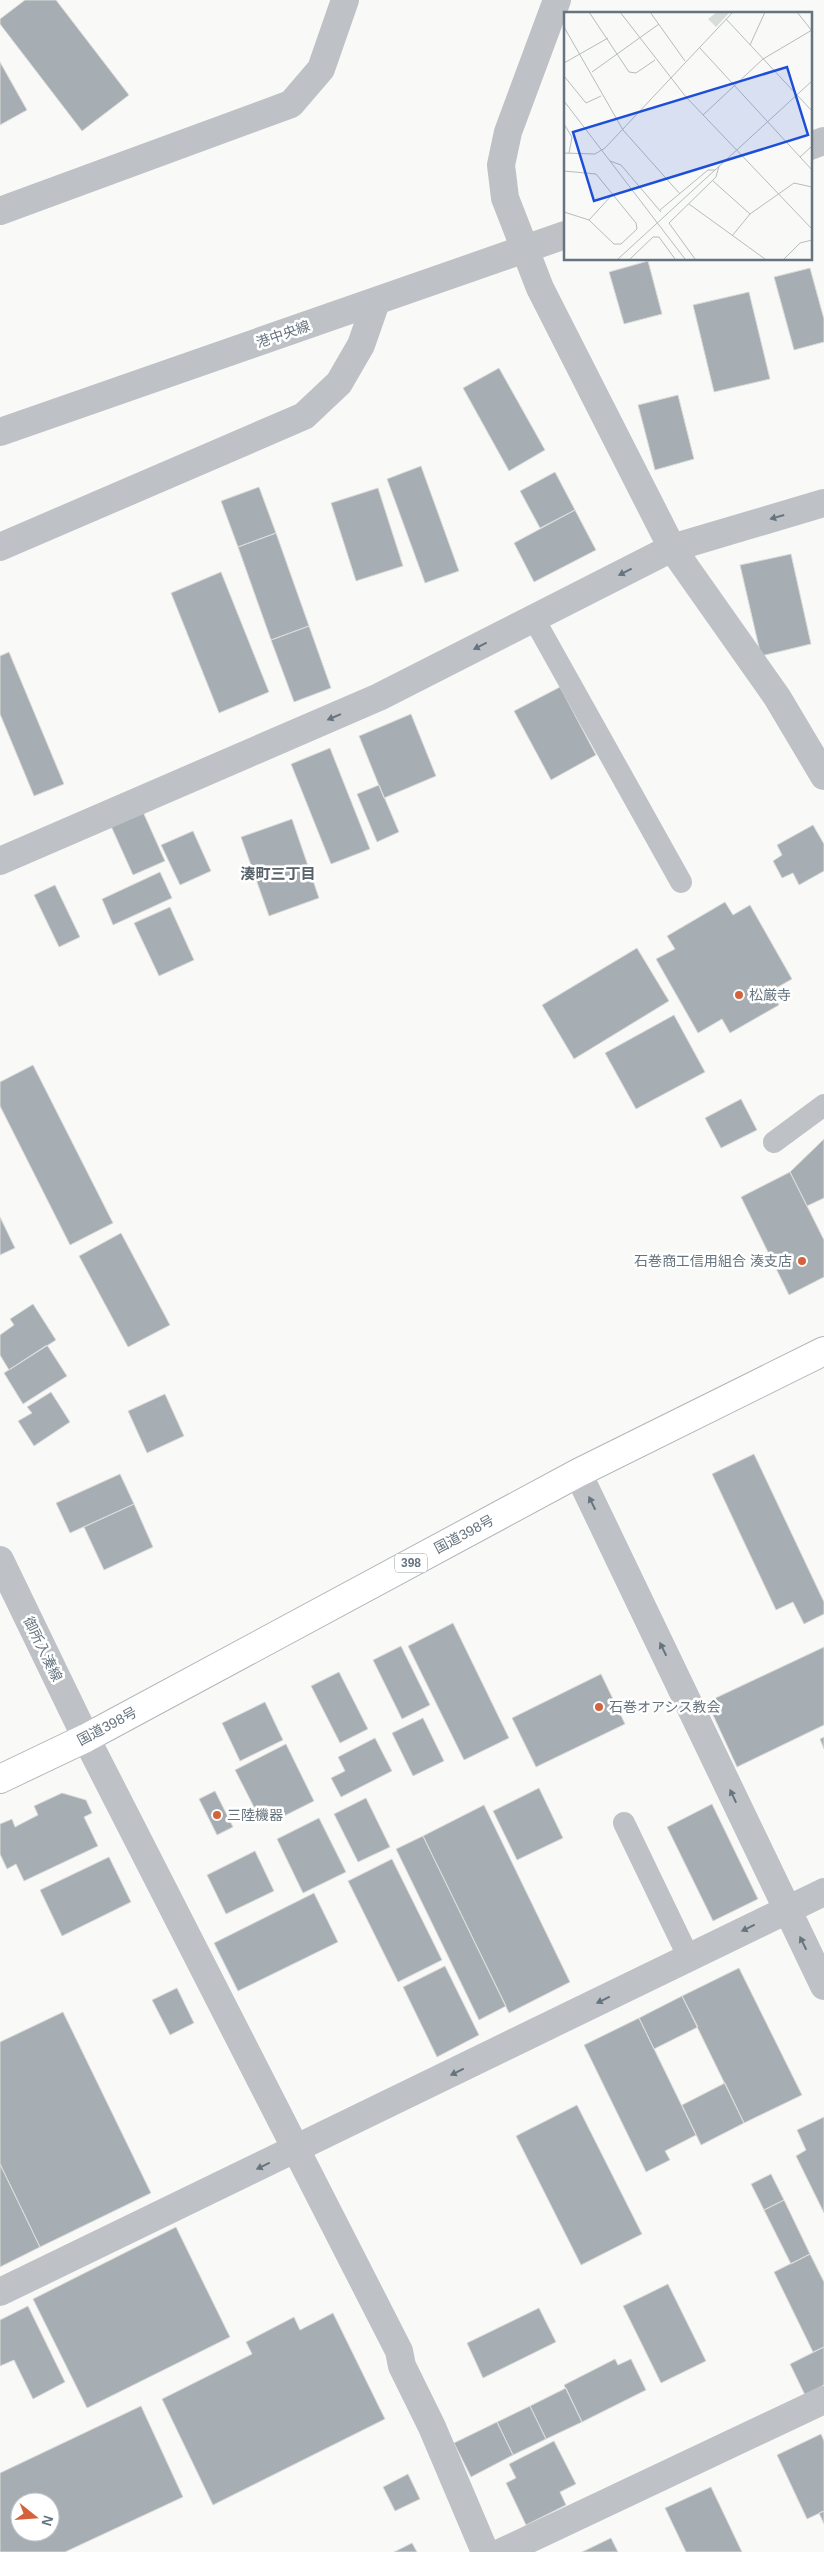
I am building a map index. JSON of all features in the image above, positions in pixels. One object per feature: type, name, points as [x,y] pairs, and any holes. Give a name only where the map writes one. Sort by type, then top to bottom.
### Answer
[{"type":"highway","name":"国道398号","points":[[0,1779],[86,1738],[578,1473],[824,1351]]},
{"type":"street","points":[[1,208],[291,104],[320,69],[345,0]]},
{"type":"street","points":[[557,0],[508,132],[502,165],[505,198],[540,288],[672,548],[777,697],[824,776]]},
{"type":"street","points":[[812,145],[824,141]]},
{"type":"street","name":"港中央線","points":[[0,432],[564,235]]},
{"type":"street","points":[[0,547],[304,416],[339,383],[361,346],[376,302]]},
{"type":"street","points":[[0,862],[379,697],[672,548],[824,503]]},
{"type":"street","points":[[578,1473],[824,1986]]},
{"type":"street","name":"御所入湊線","points":[[0,1560],[86,1738],[399,2351],[402,2366],[432,2427],[485,2552]]},
{"type":"street","points":[[0,2292],[296,2150],[824,1892]]},
{"type":"street","points":[[502,2552],[824,2400]]},
{"type":"lane","points":[[534,619],[682,882]]},
{"type":"lane","points":[[774,1142],[824,1105]]},
{"type":"lane","points":[[624,1823],[689,1958]]},
{"type":"building","points":[[25,0],[56,0],[129,95],[82,131],[0,24],[0,19]]},
{"type":"building","points":[[0,62],[27,110],[0,125]]},
{"type":"building","points":[[648,261],[662,314],[624,324],[609,272]]},
{"type":"building","points":[[810,268],[824,319],[824,342],[794,350],[774,277]]},
{"type":"building","points":[[749,292],[770,379],[714,392],[693,305]]},
{"type":"building","points":[[499,368],[545,450],[509,471],[463,388]]},
{"type":"building","points":[[678,395],[694,459],[655,470],[638,405]]},
{"type":"building","points":[[421,466],[459,571],[425,583],[387,479]]},
{"type":"building","points":[[555,472],[575,510],[540,528],[520,491]]},
{"type":"building","points":[[259,487],[276,533],[238,547],[221,501]]},
{"type":"building","points":[[378,488],[403,566],[356,581],[331,503]]},
{"type":"building","points":[[575,510],[596,550],[534,582],[514,543]]},
{"type":"building","points":[[276,533],[309,626],[271,640],[238,547]]},
{"type":"building","points":[[791,554],[811,644],[761,656],[740,565]]},
{"type":"building","points":[[221,572],[269,692],[219,713],[171,593]]},
{"type":"building","points":[[309,626],[331,688],[294,702],[271,640]]},
{"type":"building","points":[[9,652],[64,784],[34,796],[0,714],[0,656]]},
{"type":"building","points":[[560,687],[596,755],[551,780],[514,711]]},
{"type":"building","points":[[411,714],[436,776],[384,798],[359,736]]},
{"type":"building","points":[[330,748],[370,849],[331,864],[291,764]]},
{"type":"building","points":[[379,785],[399,832],[377,842],[357,794]]},
{"type":"building","points":[[143,812],[165,861],[133,875],[111,826]]},
{"type":"building","points":[[292,819],[319,898],[269,916],[241,837]]},
{"type":"building","points":[[813,825],[824,844],[824,871],[799,885],[793,873],[782,878],[773,861],[782,855],[777,845]]},
{"type":"building","points":[[193,831],[211,871],[180,885],[161,845]]},
{"type":"building","points":[[160,872],[172,898],[113,925],[102,899]]},
{"type":"building","points":[[55,885],[80,937],[59,947],[34,895]]},
{"type":"building","points":[[725,902],[733,915],[750,905],[792,979],[771,991],[779,1005],[730,1033],[722,1019],[698,1033],[656,959],[675,949],[667,936]]},
{"type":"building","points":[[170,907],[194,960],[159,976],[134,923]]},
{"type":"building","points":[[637,948],[669,1001],[574,1059],[542,1005]]},
{"type":"building","points":[[674,1015],[705,1072],[636,1109],[605,1053]]},
{"type":"building","points":[[33,1065],[113,1223],[70,1245],[0,1106],[0,1082]]},
{"type":"building","points":[[741,1099],[757,1130],[721,1148],[705,1118]]},
{"type":"building","points":[[824,1139],[824,1198],[807,1206],[790,1172]]},
{"type":"building","points":[[790,1172],[824,1240],[824,1277],[789,1295],[741,1197]]},
{"type":"building","points":[[0,1217],[15,1248],[0,1255]]},
{"type":"building","points":[[121,1233],[170,1325],[128,1347],[79,1256]]},
{"type":"building","points":[[33,1304],[56,1340],[9,1370],[0,1355],[0,1335],[14,1325],[10,1319]]},
{"type":"building","points":[[47,1345],[67,1376],[23,1404],[4,1373]]},
{"type":"building","points":[[51,1392],[70,1422],[34,1446],[18,1421],[32,1413],[27,1407]]},
{"type":"building","points":[[165,1394],[184,1436],[147,1453],[128,1411]]},
{"type":"building","points":[[754,1454],[824,1602],[824,1614],[804,1624],[793,1602],[776,1610],[712,1474]]},
{"type":"building","points":[[120,1474],[134,1504],[70,1533],[56,1503]]},
{"type":"building","points":[[134,1504],[153,1547],[104,1570],[84,1527]]},
{"type":"building","points":[[453,1623],[509,1738],[464,1760],[408,1646]]},
{"type":"building","points":[[401,1646],[430,1705],[402,1719],[373,1660]]},
{"type":"building","points":[[824,1647],[824,1725],[737,1767],[707,1702]]},
{"type":"building","points":[[339,1672],[368,1729],[340,1743],[311,1686]]},
{"type":"building","points":[[601,1674],[625,1724],[536,1767],[512,1718]]},
{"type":"building","points":[[265,1702],[283,1740],[240,1761],[222,1723]]},
{"type":"building","points":[[423,1718],[444,1761],[413,1776],[392,1733]]},
{"type":"building","points":[[824,1737],[824,1749],[820,1739]]},
{"type":"building","points":[[375,1738],[392,1771],[341,1797],[331,1778],[345,1771],[338,1757]]},
{"type":"building","points":[[286,1744],[314,1801],[278,1819],[271,1806],[257,1813],[235,1770]]},
{"type":"building","points":[[539,1788],[563,1838],[517,1860],[493,1811]]},
{"type":"building","points":[[215,1791],[233,1827],[217,1835],[199,1799]]},
{"type":"building","points":[[62,1793],[86,1800],[92,1813],[84,1817],[98,1846],[24,1881],[16,1864],[7,1869],[0,1854],[0,1824],[12,1819],[15,1827],[38,1815],[34,1806]]},
{"type":"building","points":[[366,1798],[390,1847],[358,1862],[334,1814]]},
{"type":"building","points":[[712,1804],[758,1899],[713,1921],[667,1827]]},
{"type":"building","points":[[484,1805],[570,1982],[509,2013],[423,1836]]},
{"type":"building","points":[[319,1818],[346,1872],[303,1893],[277,1839]]},
{"type":"building","points":[[423,1836],[506,2006],[479,2020],[396,1849]]},
{"type":"building","points":[[255,1851],[274,1891],[226,1914],[207,1875]]},
{"type":"building","points":[[109,1857],[131,1902],[62,1936],[40,1890]]},
{"type":"building","points":[[392,1859],[442,1960],[398,1982],[348,1881]]},
{"type":"building","points":[[314,1893],[338,1942],[238,1991],[214,1943]]},
{"type":"building","points":[[445,1966],[479,2035],[437,2057],[403,1987]]},
{"type":"building","points":[[739,1968],[802,2095],[744,2123],[682,1996]]},
{"type":"building","points":[[177,1988],[194,2023],[170,2035],[152,2000]]},
{"type":"building","points":[[682,1996],[698,2027],[654,2049],[639,2018]]},
{"type":"building","points":[[63,2012],[151,2193],[40,2247],[0,2164],[0,2042]]},
{"type":"building","points":[[639,2018],[696,2135],[665,2151],[670,2160],[646,2172],[584,2045]]},
{"type":"building","points":[[725,2083],[744,2123],[701,2145],[682,2105]]},
{"type":"building","points":[[577,2105],[642,2234],[581,2265],[516,2136]]},
{"type":"building","points":[[824,2117],[824,2213],[796,2156],[806,2150],[797,2130]]},
{"type":"building","points":[[0,2164],[40,2247],[0,2267]]},
{"type":"building","points":[[771,2174],[784,2200],[764,2210],[751,2184]]},
{"type":"building","points":[[784,2200],[810,2254],[791,2264],[764,2210]]},
{"type":"building","points":[[176,2227],[230,2337],[87,2408],[33,2299]]},
{"type":"building","points":[[810,2254],[824,2282],[824,2347],[813,2352],[774,2272]]},
{"type":"building","points":[[668,2284],[706,2361],[661,2383],[623,2306]]},
{"type":"building","points":[[28,2306],[65,2382],[33,2399],[14,2360],[0,2366],[0,2320]]},
{"type":"building","points":[[539,2308],[556,2342],[483,2378],[467,2343]]},
{"type":"building","points":[[333,2313],[385,2419],[213,2505],[162,2399],[252,2354],[246,2342],[294,2317],[300,2330]]},
{"type":"building","points":[[824,2347],[824,2385],[805,2395],[790,2364]]},
{"type":"building","points":[[615,2359],[618,2365],[631,2359],[646,2390],[582,2422],[564,2385]]},
{"type":"building","points":[[566,2388],[582,2422],[546,2439],[530,2406]]},
{"type":"building","points":[[141,2406],[183,2497],[65,2552],[0,2552],[0,2473]]},
{"type":"building","points":[[530,2406],[546,2439],[513,2455],[497,2422]]},
{"type":"building","points":[[497,2422],[513,2455],[471,2477],[454,2443]]},
{"type":"building","points":[[821,2434],[824,2441],[824,2511],[807,2519],[777,2455]]},
{"type":"building","points":[[554,2441],[576,2484],[560,2492],[566,2505],[526,2525],[506,2483],[516,2478],[509,2464]]},
{"type":"building","points":[[408,2474],[420,2499],[395,2511],[383,2487]]},
{"type":"building","points":[[711,2487],[742,2552],[686,2552],[665,2508]]},
{"type":"building","points":[[824,2511],[824,2524],[819,2513]]},
{"type":"building","points":[[611,2538],[618,2552],[582,2552]]},
{"type":"building","points":[[412,2543],[417,2552],[394,2552]]},
{"type":"place","name":"松厳寺","points":[[739,995]]},
{"type":"place","name":"石巻商工信用組合 湊支店","points":[[802,1261]]},
{"type":"place","name":"石巻オアシス教会","points":[[599,1707]]},
{"type":"place","name":"三陸機器","points":[[217,1815]]},
{"type":"district","name":"湊町三丁目","points":[[278,873]]}]
